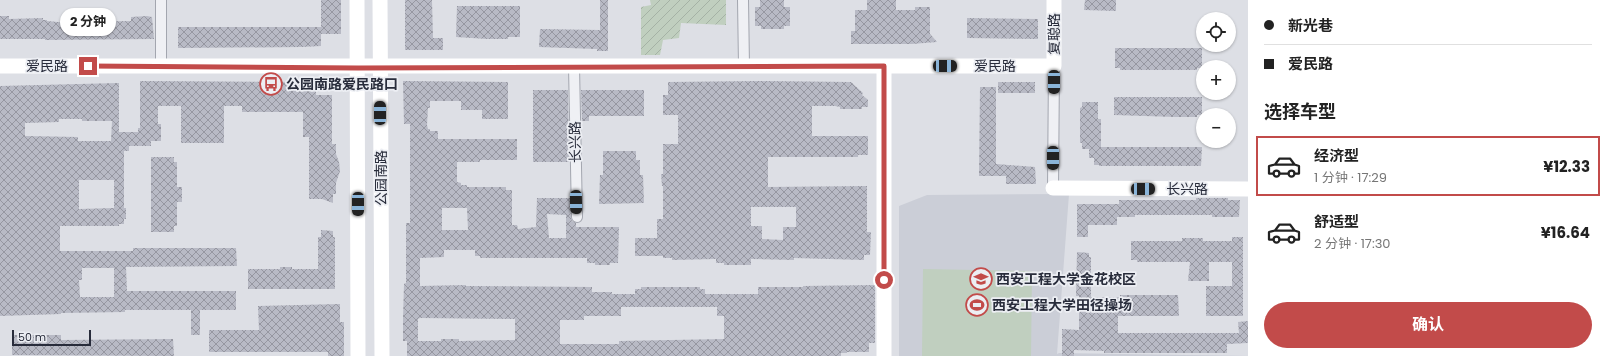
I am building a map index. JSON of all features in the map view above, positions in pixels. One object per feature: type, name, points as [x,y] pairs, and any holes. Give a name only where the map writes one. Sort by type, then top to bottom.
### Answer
[{"type":"street","points":[[161,0],[161,66]]},
{"type":"street","name":"公园南路","points":[[357,0],[358,356]]},
{"type":"street","name":"公园南路","points":[[380,0],[382,356]]},
{"type":"street","points":[[743,0],[744,66]]},
{"type":"street","name":"复聪路","points":[[1053,188],[1054,0]]},
{"type":"street","name":"爱民路","points":[[0,66],[358,68],[574,66],[1054,66]]},
{"type":"street","name":"长兴路","points":[[574,66],[577,217]]},
{"type":"street","points":[[884,66],[884,356]]},
{"type":"street","name":"长兴路","points":[[1053,188],[1248,189]]},
{"type":"shaded area","name":"西安工程大学金花校区","points":[[1069,194],[1057,354],[1248,356],[899,356],[899,206],[927,195]]},
{"type":"green space","points":[[650,0],[726,0],[726,25],[681,23],[679,38],[663,40],[660,55],[641,55],[641,7],[651,5]]},
{"type":"green space","name":"西安工程大学田径操场","points":[[923,269],[1032,271],[1031,356],[922,356]]},
{"type":"building","points":[[321,0],[341,0],[341,34],[321,34]]},
{"type":"building","points":[[405,0],[432,0],[433,38],[443,38],[443,50],[405,50]]},
{"type":"building","points":[[600,0],[608,0],[608,51],[597,51],[597,49],[539,47],[540,29],[600,30]]},
{"type":"building","points":[[760,0],[784,0],[784,7],[790,7],[790,26],[784,26],[784,29],[761,29],[761,26],[755,26],[755,7],[760,7]]},
{"type":"building","points":[[867,0],[896,0],[896,10],[915,10],[915,7],[930,7],[930,34],[937,42],[912,44],[851,44],[851,31],[855,31],[855,10],[867,10]]},
{"type":"building","points":[[1085,0],[1116,0],[1116,11],[1084,10]]},
{"type":"building","points":[[457,6],[520,6],[520,37],[508,37],[508,39],[487,39],[456,37]]},
{"type":"building","points":[[0,16],[9,16],[9,19],[43,18],[43,20],[58,22],[131,21],[131,17],[147,16],[152,17],[154,39],[0,39]]},
{"type":"building","points":[[967,18],[1038,19],[1038,39],[967,38]]},
{"type":"building","points":[[178,27],[321,27],[321,46],[178,48]]},
{"type":"building","points":[[1115,48],[1196,48],[1196,52],[1202,52],[1202,60],[1196,60],[1196,70],[1120,70],[1120,68],[1115,68]]},
{"type":"building","points":[[140,81],[312,82],[312,86],[316,86],[316,95],[332,95],[332,144],[336,144],[336,154],[340,171],[336,183],[336,194],[333,194],[333,203],[322,199],[309,199],[309,137],[303,137],[303,112],[242,112],[242,106],[224,106],[224,143],[181,143],[181,106],[158,106],[158,124],[161,124],[161,141],[151,141],[151,146],[129,146],[129,151],[124,151],[124,208],[126,208],[126,219],[124,219],[124,224],[119,224],[119,226],[60,226],[60,251],[133,251],[133,248],[236,248],[237,266],[126,267],[127,291],[236,291],[236,310],[200,310],[200,335],[191,335],[191,310],[125,310],[125,312],[0,316],[0,86],[119,83],[119,132],[138,132],[138,128],[140,128]],"holes":[[[59,119],[112,121],[111,141],[78,141],[78,137],[25,136],[25,123],[59,122]],[[79,180],[114,180],[114,208],[79,209]],[[82,268],[114,268],[114,297],[80,297],[79,280],[82,280]]]},
{"type":"building","points":[[403,81],[508,82],[508,119],[482,119],[482,110],[461,110],[461,101],[430,101],[427,125],[430,131],[438,131],[438,139],[517,139],[517,160],[480,160],[480,162],[457,162],[457,182],[461,183],[461,185],[467,185],[467,187],[506,187],[506,190],[512,190],[512,225],[517,225],[518,229],[536,227],[537,198],[570,198],[571,218],[572,221],[576,223],[576,227],[619,227],[618,263],[610,263],[610,265],[595,265],[595,263],[587,263],[587,258],[480,258],[480,256],[475,256],[475,250],[444,250],[444,257],[420,258],[420,286],[466,285],[592,287],[592,292],[612,292],[612,294],[635,294],[635,289],[641,289],[641,287],[700,287],[700,289],[705,289],[705,294],[758,294],[758,287],[875,285],[875,343],[869,343],[869,352],[847,352],[841,353],[841,356],[407,356],[407,341],[403,341],[403,319],[404,284],[406,283],[406,223],[410,223],[410,124],[404,124]],"holes":[[[442,208],[467,208],[468,230],[442,230]],[[547,214],[566,215],[566,238],[549,238]],[[621,307],[717,307],[717,316],[724,316],[724,339],[619,341],[619,344],[560,344],[560,320],[584,320],[584,316],[621,316]],[[418,319],[515,319],[515,340],[459,341],[459,339],[441,339],[441,341],[418,341]]]},
{"type":"building","points":[[668,82],[851,82],[868,100],[868,107],[862,107],[862,109],[840,109],[840,107],[835,106],[812,106],[812,136],[868,136],[868,155],[858,155],[858,157],[768,157],[768,187],[867,186],[867,232],[871,232],[870,255],[864,255],[864,260],[794,258],[794,260],[751,259],[751,265],[724,265],[724,263],[716,263],[716,259],[672,260],[672,258],[663,258],[663,256],[635,256],[635,238],[657,238],[657,219],[663,219],[663,186],[661,174],[663,174],[663,144],[678,144],[678,115],[663,115],[663,95],[668,95]],"holes":[[[751,207],[796,207],[796,227],[783,227],[783,240],[762,239],[762,226],[751,226]]]},
{"type":"building","points":[[998,82],[1035,82],[1035,93],[998,93]]},
{"type":"building","points":[[980,87],[996,87],[996,164],[1035,167],[1036,184],[1006,184],[1006,176],[979,176]]},
{"type":"building","points":[[533,90],[568,90],[569,162],[533,162]]},
{"type":"building","points":[[581,90],[644,90],[644,116],[589,116],[589,121],[582,121]]},
{"type":"building","points":[[1114,97],[1196,97],[1196,100],[1202,100],[1202,108],[1196,108],[1196,117],[1114,115]]},
{"type":"building","points":[[1082,102],[1098,102],[1098,119],[1101,119],[1101,147],[1202,148],[1201,166],[1094,165],[1094,158],[1089,158],[1089,149],[1082,149],[1082,143],[1080,143],[1080,108],[1082,107]]},
{"type":"building","points":[[603,151],[636,151],[636,160],[640,160],[640,175],[643,175],[644,203],[599,204],[600,175],[603,175]]},
{"type":"building","points":[[151,157],[174,157],[174,162],[177,162],[177,187],[182,187],[182,202],[177,202],[177,226],[174,226],[174,232],[151,232]]},
{"type":"building","points":[[1196,198],[1228,198],[1228,200],[1240,200],[1239,217],[1212,217],[1212,215],[1135,215],[1135,217],[1117,217],[1117,225],[1088,225],[1088,237],[1077,237],[1077,204],[1119,204],[1119,200],[1196,200]]},
{"type":"building","points":[[321,230],[333,231],[333,237],[335,237],[335,289],[248,289],[248,269],[280,269],[280,267],[292,267],[292,269],[318,269],[318,237],[321,237]]},
{"type":"building","points":[[1232,237],[1243,237],[1243,316],[1206,316],[1206,286],[1232,286],[1232,262],[1209,262],[1209,281],[1188,281],[1190,262],[1137,262],[1137,260],[1131,260],[1131,241],[1182,241],[1182,238],[1203,238],[1203,241],[1232,241]]},
{"type":"building","points":[[1077,252],[1089,253],[1089,257],[1091,257],[1091,297],[1120,297],[1120,295],[1178,295],[1179,316],[1118,316],[1118,333],[1239,333],[1238,322],[1248,321],[1248,343],[1227,344],[1227,353],[1104,353],[1104,351],[1074,350],[1074,356],[1062,356],[1062,329],[1079,330],[1079,296],[1076,296]]},
{"type":"building","points":[[340,304],[340,322],[344,322],[344,356],[328,356],[328,352],[209,352],[209,330],[259,330],[258,306]]},
{"type":"building","points":[[12,335],[61,335],[61,340],[173,339],[174,356],[12,355]]},
{"type":"place","name":"公园南路爱民路口","points":[[271,84]]},
{"type":"place","name":"西安工程大学金花校区","points":[[981,279]]},
{"type":"place","name":"西安工程大学田径操场","points":[[977,305]]},
{"type":"route","points":[[88,66],[358,68],[884,66],[884,280]]}]
